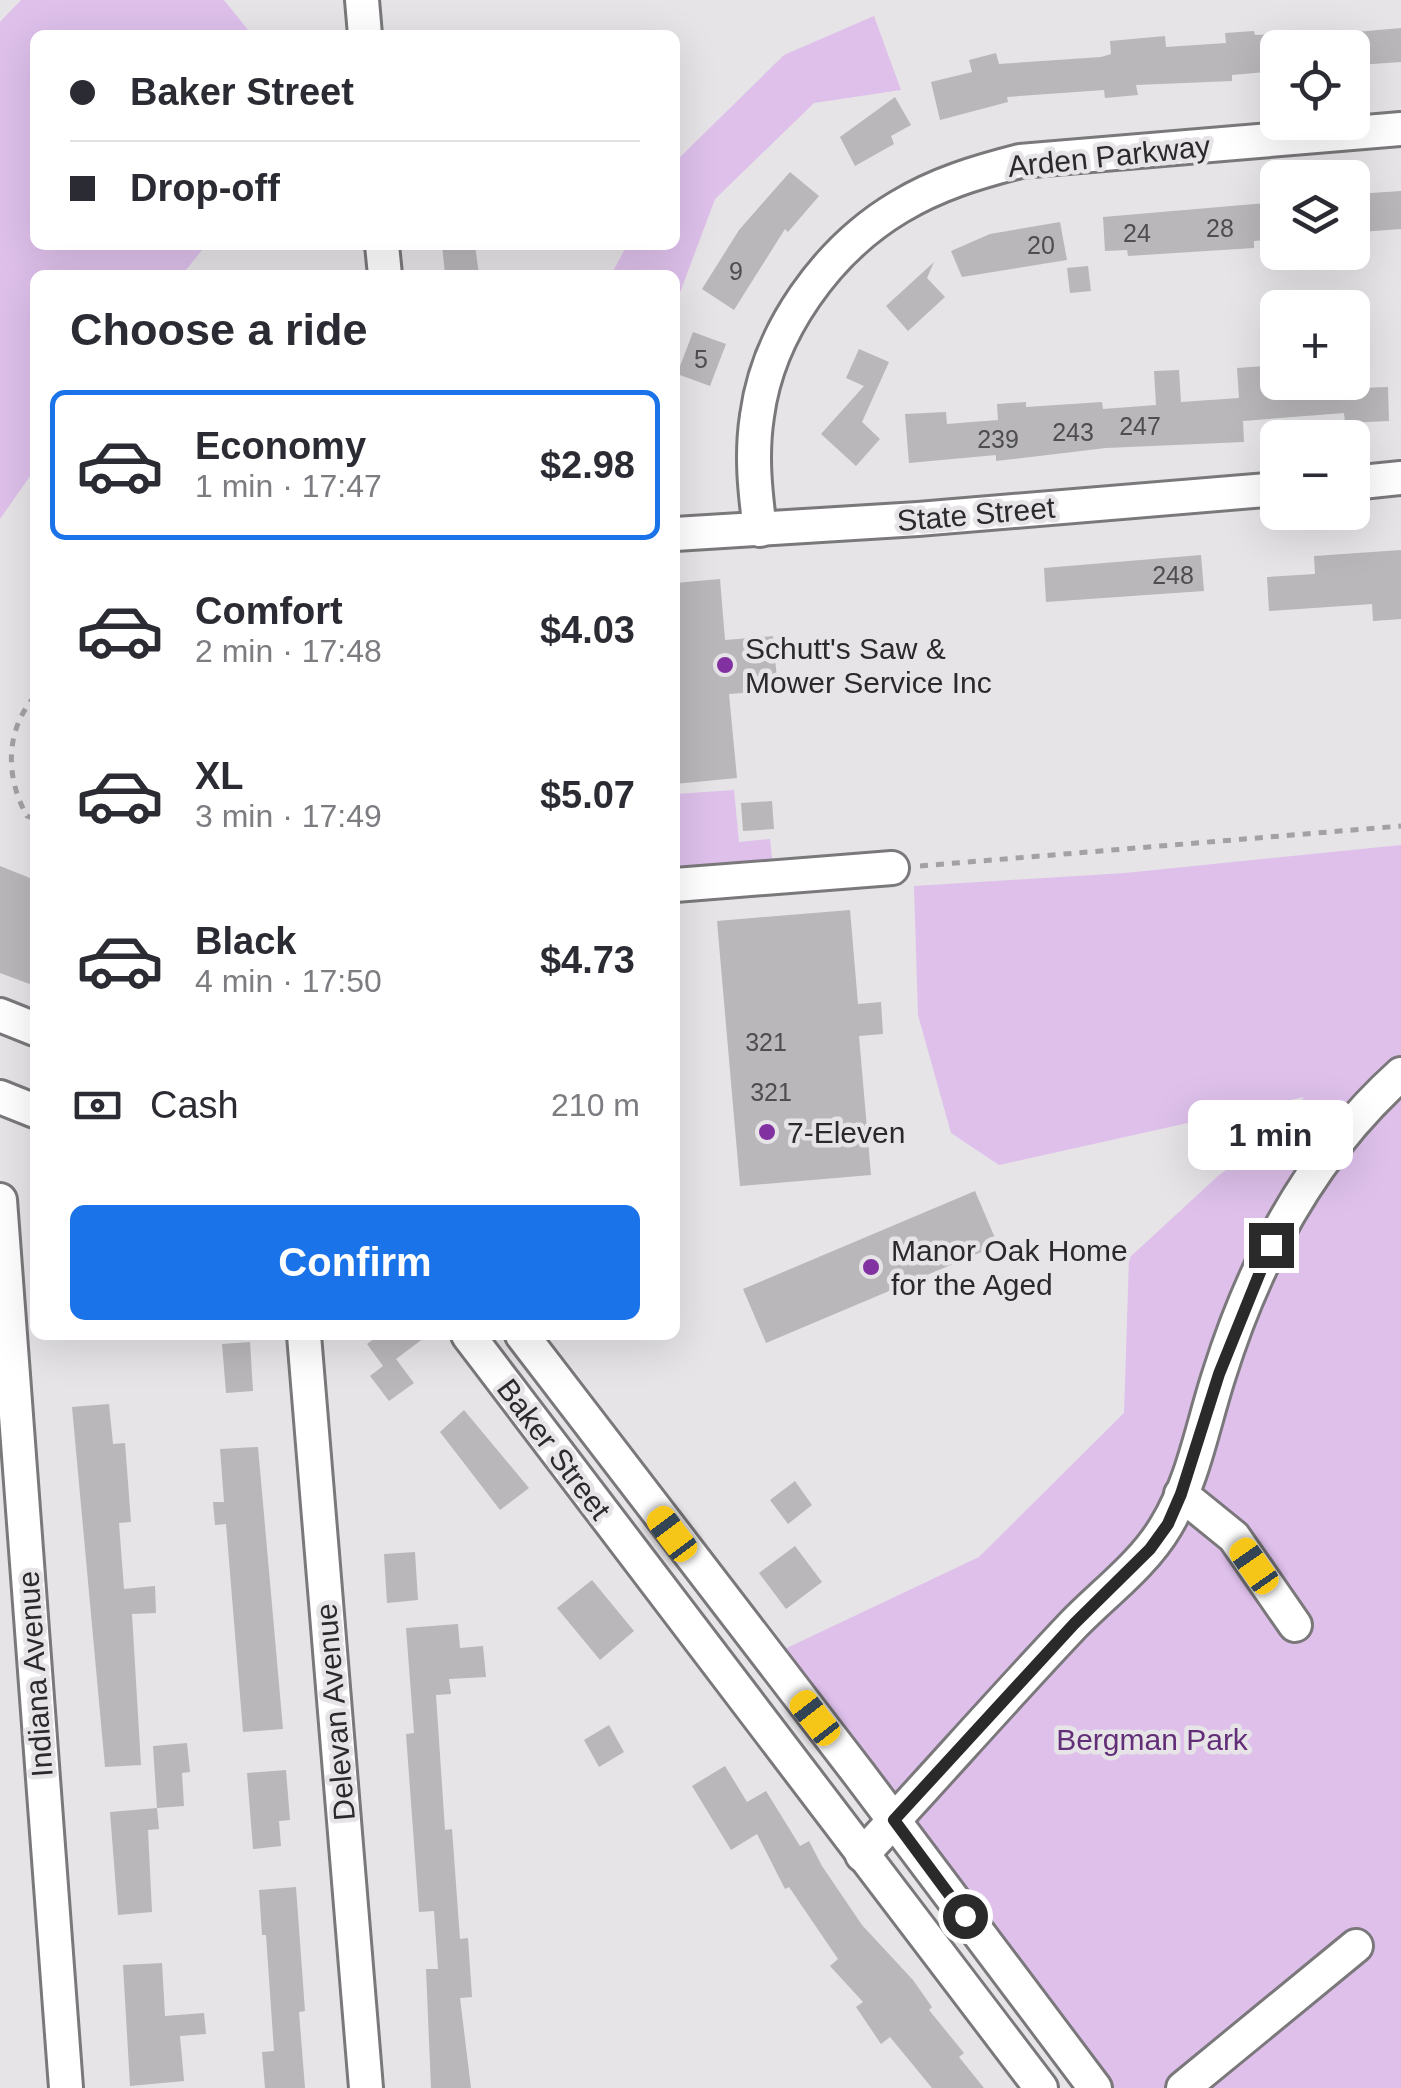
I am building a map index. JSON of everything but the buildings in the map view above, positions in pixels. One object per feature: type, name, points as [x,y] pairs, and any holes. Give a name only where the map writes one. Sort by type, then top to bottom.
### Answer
[{"type":"street","points":[[362,0],[364,30]]},
{"type":"street","name":"Arden Parkway","points":[[760,530],[753,468],[757,414],[765,381],[790,318],[817,280],[853,241],[896,208],[969,174],[1020,161],[1401,129]]},
{"type":"street","points":[[1370,481],[1401,478]]},
{"type":"street","name":"State Street","points":[[680,534],[1260,490]]},
{"type":"street","points":[[680,884],[892,868]]},
{"type":"street","points":[[0,1014],[30,1027]]},
{"type":"street","points":[[862,1854],[1074,1624],[1150,1549],[1168,1524],[1219,1374],[1261,1266],[1282,1224],[1302,1187],[1346,1129],[1401,1074]]},
{"type":"street","points":[[0,1097],[30,1109]]},
{"type":"street","name":"Indiana Avenue","points":[[0,1200],[66,2088]]},
{"type":"street","name":"Delevan Avenue","points":[[304,1340],[366,2088]]},
{"type":"street","name":"Baker Street","points":[[472,1340],[1040,2088]]},
{"type":"street","points":[[483,1340],[501,1378]]},
{"type":"street","name":"Baker Street","points":[[526,1340],[1094,2088]]},
{"type":"street","points":[[1181,1494],[1234,1537],[1295,1624]]},
{"type":"street","points":[[1183,2088],[1356,1946]]},
{"type":"path","points":[[30,703],[17,720],[11,748],[17,798],[30,818]]},
{"type":"path","points":[[892,868],[1401,826]]},
{"type":"green space","points":[[21,0],[224,0],[248,30],[30,30],[30,250],[202,250],[186,270],[30,270],[30,476],[0,519],[0,22]]},
{"type":"green space","points":[[874,16],[901,90],[814,103],[715,199],[680,293],[680,270],[614,270],[624,250],[680,250],[680,157],[784,55]]},
{"type":"green space","points":[[734,790],[739,842],[770,839],[773,867],[680,875],[680,794]]},
{"type":"green space","name":"Bergman Park","points":[[1401,845],[1401,2088],[1104,2088],[772,1655],[979,1557],[1124,1413],[1129,1258],[1218,1176],[1282,1129],[1304,1097],[999,1165],[951,1133],[918,1015],[914,886],[1125,873]]},
{"type":"place","name":"Schutt's Saw & Mower Service Inc","points":[[725,665]]},
{"type":"place","name":"7-Eleven","points":[[767,1132]]},
{"type":"place","name":"Manor Oak Home for the Aged","points":[[871,1267]]},
{"type":"route","points":[[965,1916],[894,1820],[1074,1624],[1150,1549],[1168,1524],[1219,1374],[1271,1245]]}]
